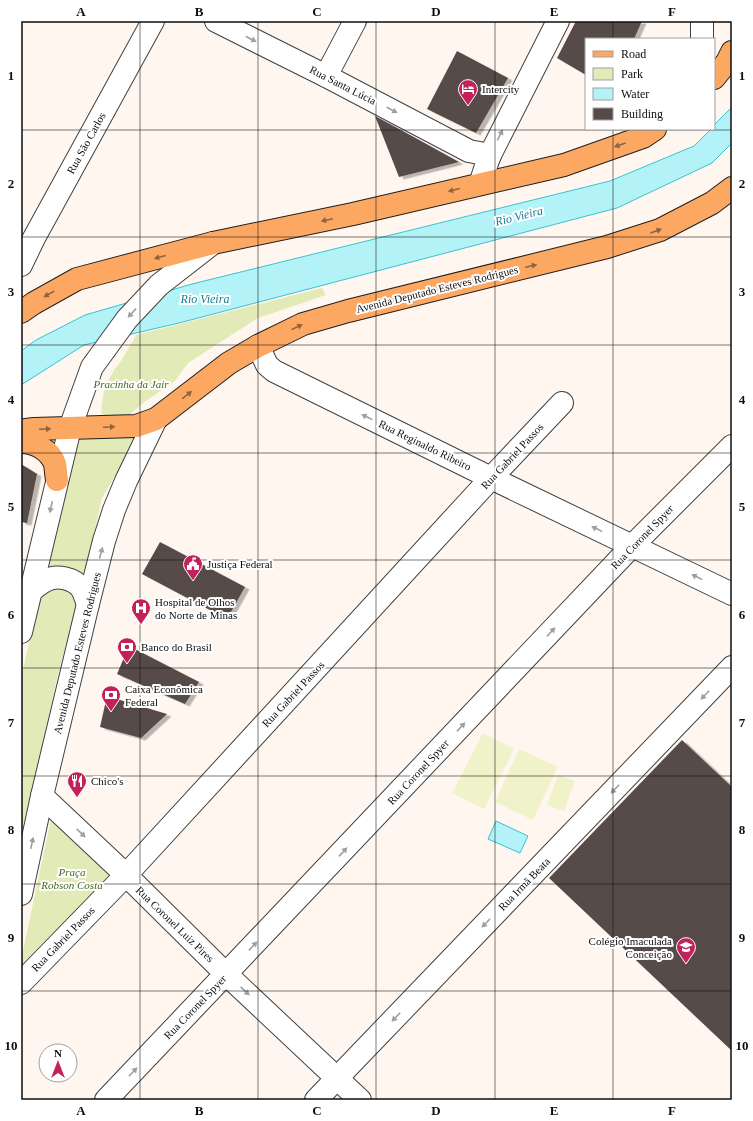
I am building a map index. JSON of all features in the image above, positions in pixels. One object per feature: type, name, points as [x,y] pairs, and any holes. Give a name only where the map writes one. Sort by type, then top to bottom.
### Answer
[{"type":"main road","points":[[715,77],[727,62],[732,52]]},
{"type":"main road","points":[[21,312],[78,278],[213,243],[353,214],[564,165],[643,137],[654,130]]},
{"type":"main road","name":"Avenida Deputado Esteves Rodrigues","points":[[21,432],[34,429],[136,426],[156,419],[229,363],[258,346],[303,324],[341,313],[607,247],[660,230],[712,203],[732,188]]},
{"type":"main road","points":[[21,442],[35,444],[47,450],[55,464],[57,480]]},
{"type":"street","name":"Rua São Carlos","points":[[21,265],[28,235],[153,21]]},
{"type":"street","name":"Rua Santa Lúcia","points":[[216,21],[326,76],[469,151],[490,155]]},
{"type":"street","points":[[326,76],[355,21]]},
{"type":"street","points":[[480,184],[490,155],[558,21]]},
{"type":"street","points":[[702,21],[702,38]]},
{"type":"street","points":[[469,151],[473,169],[480,184]]},
{"type":"street","points":[[21,632],[32,590],[30,556],[57,480],[70,428],[92,367],[127,320],[159,285],[213,243]]},
{"type":"street","name":"Rua Reginaldo Ribeiro","points":[[258,346],[267,364],[274,371],[491,478],[732,594]]},
{"type":"street","name":"Rua Gabriel Passos","points":[[21,983],[126,876],[491,478],[562,403]]},
{"type":"street","name":"Avenida Deputado Esteves Rodrigues","points":[[21,894],[42,796],[88,604],[114,510],[126,481],[156,419]]},
{"type":"street","name":"Rua Coronel Spyer","points":[[106,1100],[632,546],[732,446]]},
{"type":"street","points":[[32,590],[46,580],[66,578],[74,582],[82,589],[88,604]]},
{"type":"street","name":"Rua Irmã Beata","points":[[316,1100],[732,667]]},
{"type":"street","name":"Rua Coronel Luiz Pires","points":[[42,796],[226,974],[360,1100]]},
{"type":"green space","name":"Pracinha da Jair","points":[[322,288],[326,295],[258,318],[188,363],[175,381],[143,403],[126,418],[111,419],[101,413],[105,387],[136,335]]},
{"type":"green space","points":[[143,429],[102,498],[85,574],[58,674],[21,834],[21,678],[79,436]]},
{"type":"green space","points":[[483,733],[514,749],[484,809],[452,793]]},
{"type":"green space","points":[[519,749],[558,767],[533,820],[495,802]]},
{"type":"green space","points":[[558,775],[575,781],[564,811],[547,805]]},
{"type":"green space","name":"Praça Robson Costa","points":[[52,814],[120,879],[21,974],[21,960]]},
{"type":"water","name":"Rio Vieira","points":[[732,107],[732,143],[712,163],[617,208],[179,323],[84,345],[21,385],[21,351],[36,340],[85,315],[192,284],[610,181],[694,146],[710,130],[715,130],[715,124]]},
{"type":"water","points":[[496,821],[528,836],[520,853],[488,839]]},
{"type":"building","points":[[576,21],[642,21],[634,38],[585,38],[585,74],[557,58]]},
{"type":"building","points":[[457,51],[508,78],[476,133],[427,109]]},
{"type":"building","points":[[375,116],[401,130],[459,162],[399,177]]},
{"type":"building","points":[[21,464],[37,474],[27,523],[21,522]]},
{"type":"building","name":"Justiça Federal","points":[[160,542],[245,587],[227,619],[142,574]]},
{"type":"building","points":[[129,646],[199,682],[185,704],[117,674]]},
{"type":"building","points":[[107,696],[167,714],[141,738],[100,727]]},
{"type":"building","name":"Colégio Imaculada Conceição","points":[[682,740],[732,787],[732,1051],[549,878]]},
{"type":"place","name":"Intercity","points":[[468,106]]},
{"type":"place","name":"Justiça Federal","points":[[193,581]]},
{"type":"place","name":"Hospital de Olhos do Norte de Minas","points":[[141,625]]},
{"type":"place","name":"Banco do Brasil","points":[[127,664]]},
{"type":"place","name":"Caixa Econômica Federal","points":[[111,712]]},
{"type":"place","name":"Chico's","points":[[77,798]]},
{"type":"place","name":"Colégio Imaculada Conceição","points":[[686,964]]}]
